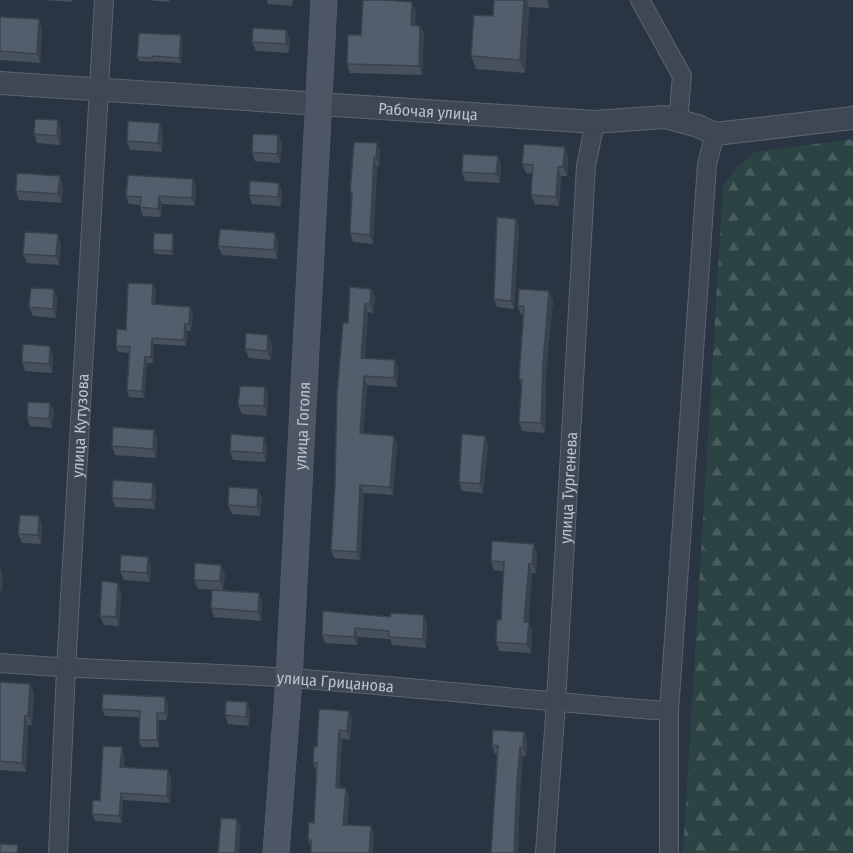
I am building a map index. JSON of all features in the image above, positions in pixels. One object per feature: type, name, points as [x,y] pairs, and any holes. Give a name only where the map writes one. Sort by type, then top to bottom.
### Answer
[{"type":"main road","name":"улица Гоголя","points":[[276,853],[289,678],[324,0]]},
{"type":"street","name":"улица Кутузова","points":[[58,853],[66,669],[104,0]]},
{"type":"street","points":[[640,0],[682,76],[678,121]]},
{"type":"street","name":"Рабочая улица","points":[[0,83],[595,122],[665,117],[698,126],[715,134],[853,118]]},
{"type":"street","name":"улица Тургенева","points":[[544,853],[556,703],[586,166],[595,122]]},
{"type":"street","points":[[669,853],[669,711],[707,164],[715,134]]},
{"type":"street","name":"улица Грицанова","points":[[0,663],[66,669],[289,678],[556,703],[669,711]]},
{"type":"green space","points":[[853,139],[853,853],[683,853],[723,187],[736,168],[754,152]]},
{"type":"building","points":[[363,0],[412,2],[411,25],[420,26],[419,66],[347,64],[348,35],[361,35]]},
{"type":"building","points":[[494,0],[524,0],[520,60],[471,56],[474,15],[493,16]]},
{"type":"building","points":[[0,17],[39,19],[37,54],[0,51]]},
{"type":"building","points":[[253,28],[286,30],[286,44],[252,42]]},
{"type":"building","points":[[139,33],[181,35],[179,58],[137,57]]},
{"type":"building","points":[[35,119],[58,120],[57,136],[34,134]]},
{"type":"building","points":[[128,121],[160,123],[158,143],[127,141]]},
{"type":"building","points":[[253,134],[278,135],[277,154],[252,152]]},
{"type":"building","points":[[354,142],[377,143],[376,158],[374,158],[370,235],[350,233],[352,192],[350,192]]},
{"type":"building","points":[[524,144],[565,147],[563,167],[558,167],[556,197],[531,195],[533,165],[522,164]]},
{"type":"building","points":[[463,154],[498,156],[496,174],[462,172]]},
{"type":"building","points":[[17,173],[60,176],[58,194],[16,191]]},
{"type":"building","points":[[128,175],[193,179],[192,198],[159,196],[158,209],[140,207],[141,197],[126,196]]},
{"type":"building","points":[[250,181],[279,183],[278,197],[249,195]]},
{"type":"building","points":[[497,217],[516,219],[511,301],[494,299]]},
{"type":"building","points":[[220,229],[275,233],[274,250],[218,246]]},
{"type":"building","points":[[25,232],[58,234],[56,256],[23,254]]},
{"type":"building","points":[[154,233],[173,234],[172,251],[153,250]]},
{"type":"building","points":[[128,283],[153,284],[152,304],[190,307],[189,324],[185,324],[184,340],[152,338],[151,357],[145,357],[142,391],[127,390],[130,347],[116,346],[117,329],[126,330]]},
{"type":"building","points":[[350,287],[371,289],[370,304],[365,304],[361,358],[395,360],[394,378],[364,376],[360,433],[394,436],[390,487],[360,485],[357,552],[331,550],[337,393],[343,323],[348,323]]},
{"type":"building","points":[[31,288],[54,289],[53,309],[29,307]]},
{"type":"building","points":[[519,289],[549,291],[541,423],[519,422],[522,380],[519,379],[524,306],[518,306]]},
{"type":"building","points":[[246,333],[268,335],[267,351],[245,349]]},
{"type":"building","points":[[23,344],[50,346],[49,364],[22,362]]},
{"type":"building","points":[[240,386],[265,387],[264,406],[238,405]]},
{"type":"building","points":[[28,402],[50,403],[49,419],[27,417]]},
{"type":"building","points":[[113,427],[154,430],[153,449],[112,446]]},
{"type":"building","points":[[231,434],[264,437],[263,453],[230,451]]},
{"type":"building","points":[[462,434],[485,436],[480,484],[459,482]]},
{"type":"building","points":[[113,480],[153,483],[152,500],[112,498]]},
{"type":"building","points":[[229,487],[258,489],[257,507],[228,505]]},
{"type":"building","points":[[20,515],[39,516],[38,535],[18,534]]},
{"type":"building","points":[[492,541],[534,544],[532,564],[529,564],[524,622],[529,622],[527,644],[496,642],[497,620],[501,620],[504,562],[491,561]]},
{"type":"building","points":[[121,555],[148,557],[147,573],[120,571]]},
{"type":"building","points":[[195,563],[221,565],[220,581],[194,580]]},
{"type":"building","points":[[102,581],[118,583],[116,617],[100,616]]},
{"type":"building","points":[[212,590],[259,593],[258,612],[211,608]]},
{"type":"building","points":[[323,611],[390,617],[391,613],[424,615],[423,639],[389,637],[389,631],[355,628],[354,637],[322,635]]},
{"type":"building","points":[[0,682],[30,684],[22,763],[0,761]]},
{"type":"building","points":[[103,694],[165,697],[165,713],[157,713],[157,740],[139,740],[140,711],[102,709]]},
{"type":"building","points":[[226,701],[247,702],[246,717],[225,715]]},
{"type":"building","points":[[319,709],[349,711],[347,731],[339,730],[336,788],[346,788],[343,825],[371,826],[369,853],[311,853],[311,840],[308,840],[309,822],[314,823],[317,763],[313,763],[314,746],[317,747]]},
{"type":"building","points":[[493,730],[524,732],[523,748],[520,747],[517,781],[514,853],[491,853],[498,746],[492,745]]},
{"type":"building","points":[[103,746],[122,747],[120,767],[168,770],[167,796],[121,793],[119,816],[92,814],[93,800],[100,801]]},
{"type":"building","points":[[221,818],[237,819],[235,853],[218,853]]},
{"type":"building","points":[[0,844],[18,845],[17,853],[0,853]]}]
